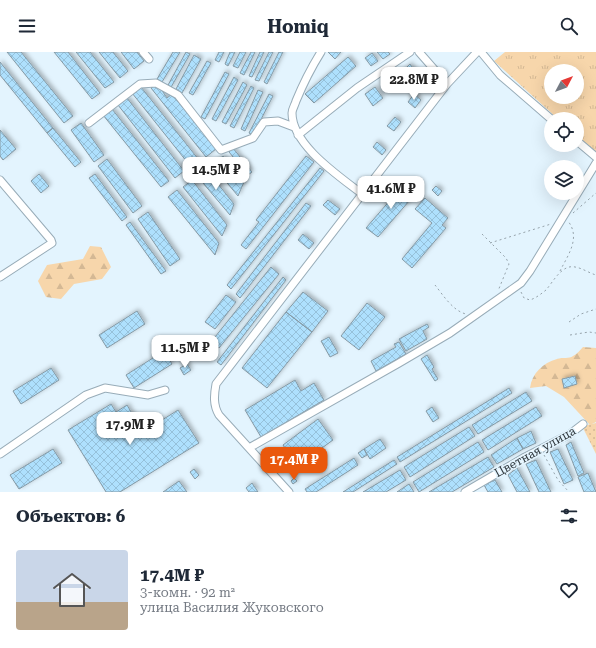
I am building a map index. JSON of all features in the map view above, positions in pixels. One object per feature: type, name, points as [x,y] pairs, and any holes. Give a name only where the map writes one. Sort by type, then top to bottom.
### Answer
[{"type":"street","points":[[143,52],[149,59]]},
{"type":"street","points":[[321,52],[304,81],[292,112],[294,127],[298,135],[319,160],[362,194]]},
{"type":"street","points":[[298,135],[357,88],[410,52]]},
{"type":"street","points":[[419,52],[447,84]]},
{"type":"street","points":[[289,492],[218,415],[215,408],[214,395],[216,384],[447,84],[477,52]]},
{"type":"street","points":[[481,52],[500,75],[544,113]]},
{"type":"street","points":[[89,123],[140,84],[156,83],[178,95],[221,150],[253,138],[264,122],[278,121],[294,127]]},
{"type":"street","points":[[584,147],[596,157]]},
{"type":"street","points":[[249,448],[450,333],[521,283],[530,271],[596,163]]},
{"type":"street","points":[[0,180],[52,242],[50,246],[0,277]]},
{"type":"street","points":[[0,454],[86,395],[104,388],[148,395],[165,390]]},
{"type":"street","name":"Цветная улица","points":[[465,492],[540,449],[570,434],[583,424]]},
{"type":"path","points":[[571,214],[577,211],[596,193]]},
{"type":"path","points":[[490,243],[561,221],[566,218],[572,225],[575,233],[574,242],[560,273]]},
{"type":"path","points":[[482,234],[506,258],[509,264],[496,295]]},
{"type":"path","points":[[517,286],[524,298],[530,300],[546,289],[560,273],[568,267],[574,267],[596,275]]},
{"type":"path","points":[[435,285],[454,308],[461,313],[478,313]]},
{"type":"path","points":[[569,322],[581,314],[596,309]]},
{"type":"path","points":[[570,335],[596,333]]},
{"type":"path","points":[[540,449],[558,480],[569,492]]},
{"type":"green space","points":[[505,52],[596,52],[596,153],[584,142],[584,112],[550,112],[494,61]]},
{"type":"green space","points":[[90,246],[101,247],[111,267],[102,279],[74,284],[61,299],[46,297],[38,281],[47,265],[83,259]]},
{"type":"green space","points":[[583,347],[596,348],[596,422],[590,425],[564,397],[546,386],[530,388],[533,378],[539,369],[547,363],[557,359],[571,357]]},
{"type":"green space","points":[[596,423],[596,454],[582,426]]},
{"type":"building","points":[[7,52],[21,52],[73,116],[64,123]]},
{"type":"building","points":[[54,52],[68,52],[100,93],[92,99]]},
{"type":"building","points":[[76,52],[90,52],[114,82],[105,88]]},
{"type":"building","points":[[99,52],[113,52],[128,71],[120,78]]},
{"type":"building","points":[[121,52],[137,52],[144,61],[134,69]]},
{"type":"building","points":[[173,52],[180,52],[162,82],[157,79]]},
{"type":"building","points":[[186,52],[190,54],[170,89],[167,87]]},
{"type":"building","points":[[219,52],[224,52],[219,62],[215,60]]},
{"type":"building","points":[[230,52],[235,52],[228,66],[225,64]]},
{"type":"building","points":[[240,52],[246,52],[238,68],[233,66]]},
{"type":"building","points":[[251,52],[255,52],[244,75],[240,73]]},
{"type":"building","points":[[260,52],[264,52],[252,77],[249,76]]},
{"type":"building","points":[[269,52],[273,52],[259,81],[255,80]]},
{"type":"building","points":[[279,52],[283,52],[267,84],[264,82]]},
{"type":"building","points":[[328,52],[341,52],[335,59]]},
{"type":"building","points":[[377,52],[388,52],[390,54],[383,59]]},
{"type":"building","points":[[372,53],[378,61],[371,66],[365,58]]},
{"type":"building","points":[[194,55],[201,59],[182,93],[176,89]]},
{"type":"building","points":[[348,57],[356,66],[314,103],[305,94]]},
{"type":"building","points":[[207,61],[211,63],[193,95],[189,93]]},
{"type":"building","points":[[0,62],[53,128],[47,133],[0,75]]},
{"type":"building","points":[[410,64],[415,71],[407,78],[402,72]]},
{"type":"building","points":[[225,72],[229,74],[205,119],[201,117]]},
{"type":"building","points":[[234,77],[238,80],[216,121],[212,119]]},
{"type":"building","points":[[243,82],[247,85],[226,124],[222,122]]},
{"type":"building","points":[[154,86],[161,89],[167,98],[172,94],[216,149],[206,157],[151,88]]},
{"type":"building","points":[[251,86],[254,88],[234,128],[230,126]]},
{"type":"building","points":[[141,87],[199,160],[191,167],[132,93]]},
{"type":"building","points":[[375,87],[383,98],[373,106],[365,94]]},
{"type":"building","points":[[258,90],[263,92],[245,131],[241,129]]},
{"type":"building","points":[[269,94],[273,96],[253,135],[249,133]]},
{"type":"building","points":[[414,94],[421,100],[415,108],[408,102]]},
{"type":"building","points":[[127,98],[184,171],[175,178],[118,105]]},
{"type":"building","points":[[112,109],[169,181],[161,187],[103,115]]},
{"type":"building","points":[[395,117],[401,122],[394,131],[387,126]]},
{"type":"building","points":[[81,123],[104,155],[94,162],[71,130]]},
{"type":"building","points":[[53,128],[81,162],[75,167],[47,133]]},
{"type":"building","points":[[0,130],[16,149],[3,160],[0,156]]},
{"type":"building","points":[[377,142],[386,150],[382,155],[373,147]]},
{"type":"building","points":[[233,148],[252,172],[248,175],[229,152]]},
{"type":"building","points":[[223,156],[244,182],[238,196],[212,165]]},
{"type":"building","points":[[306,156],[314,162],[246,249],[241,245],[259,222],[256,220]]},
{"type":"building","points":[[107,159],[142,206],[133,213],[98,166]]},
{"type":"building","points":[[320,168],[324,171],[231,289],[227,285]]},
{"type":"building","points":[[206,169],[234,204],[230,215],[197,176]]},
{"type":"building","points":[[39,174],[49,186],[41,193],[31,181]]},
{"type":"building","points":[[95,174],[127,217],[122,221],[89,178]]},
{"type":"building","points":[[192,180],[227,225],[222,236],[183,187]]},
{"type":"building","points":[[405,183],[416,193],[378,237],[366,228]]},
{"type":"building","points":[[436,186],[442,191],[438,196],[432,190]]},
{"type":"building","points":[[177,190],[219,243],[215,255],[168,197]]},
{"type":"building","points":[[425,198],[448,218],[442,225],[446,228],[412,268],[402,259],[432,223],[415,209]]},
{"type":"building","points":[[328,200],[340,209],[335,215],[323,205]]},
{"type":"building","points":[[306,203],[311,206],[240,298],[236,294]]},
{"type":"building","points":[[148,212],[180,259],[170,266],[138,219]]},
{"type":"building","points":[[130,222],[166,271],[161,274],[126,225]]},
{"type":"building","points":[[303,234],[314,243],[309,249],[298,240]]},
{"type":"building","points":[[271,267],[279,274],[219,348],[211,342]]},
{"type":"building","points":[[283,277],[286,280],[221,365],[217,362]]},
{"type":"building","points":[[303,292],[328,311],[312,332],[286,312]]},
{"type":"building","points":[[226,295],[236,302],[215,329],[205,322]]},
{"type":"building","points":[[367,303],[385,317],[359,350],[341,336]]},
{"type":"building","points":[[137,311],[145,324],[107,348],[99,335]]},
{"type":"building","points":[[286,312],[312,332],[267,388],[242,368]]},
{"type":"building","points":[[427,324],[429,327],[423,331],[427,339],[406,351],[399,339]]},
{"type":"building","points":[[329,337],[338,353],[330,357],[321,341]]},
{"type":"building","points":[[399,342],[406,354],[376,371],[371,361],[396,347],[394,344]]},
{"type":"building","points":[[164,351],[172,364],[134,388],[126,375]]},
{"type":"building","points":[[427,355],[434,367],[432,369],[438,379],[435,381],[421,359]]},
{"type":"building","points":[[187,364],[191,370],[184,375],[180,368]]},
{"type":"building","points":[[51,368],[59,380],[21,404],[13,391]]},
{"type":"building","points":[[575,376],[577,384],[564,388],[562,379]]},
{"type":"building","points":[[295,380],[301,391],[314,383],[324,400],[261,437],[245,410]]},
{"type":"building","points":[[509,388],[512,393],[400,462],[397,457]]},
{"type":"building","points":[[526,392],[532,401],[478,434],[472,425]]},
{"type":"building","points":[[111,404],[116,412],[127,405],[143,432],[178,410],[199,443],[120,492],[106,492],[68,430]]},
{"type":"building","points":[[432,407],[439,418],[433,422],[426,411]]},
{"type":"building","points":[[536,407],[542,416],[488,450],[482,440]]},
{"type":"building","points":[[318,419],[333,440],[297,466],[283,445]]},
{"type":"building","points":[[469,427],[475,436],[410,477],[404,467]]},
{"type":"building","points":[[531,431],[536,443],[523,449],[517,438]]},
{"type":"building","points":[[517,438],[523,449],[497,464],[491,455]]},
{"type":"building","points":[[380,439],[386,448],[370,459],[364,449]]},
{"type":"building","points":[[478,442],[484,452],[419,492],[413,482]]},
{"type":"building","points":[[571,442],[584,473],[578,476],[566,445]]},
{"type":"building","points":[[53,449],[62,463],[19,489],[10,475]]},
{"type":"building","points":[[364,449],[367,455],[362,458],[358,453]]},
{"type":"building","points":[[558,449],[573,480],[564,484],[550,452]]},
{"type":"building","points":[[488,457],[494,467],[452,492],[429,492]]},
{"type":"building","points":[[354,458],[358,465],[316,492],[307,492],[305,489]]},
{"type":"building","points":[[394,460],[397,464],[353,492],[343,492]]},
{"type":"building","points":[[536,460],[551,492],[539,492],[526,464]]},
{"type":"building","points":[[517,468],[530,492],[517,492],[508,475]]},
{"type":"building","points":[[194,469],[199,475],[195,479],[190,472]]},
{"type":"building","points":[[400,470],[406,480],[386,492],[363,492]]},
{"type":"building","points":[[588,473],[596,492],[584,492],[578,477]]},
{"type":"building","points":[[294,478],[297,481],[293,484],[291,481]]},
{"type":"building","points":[[495,480],[502,492],[488,492],[484,485]]},
{"type":"building","points":[[179,481],[187,492],[163,492]]},
{"type":"building","points":[[252,483],[258,492],[249,492],[246,488]]},
{"type":"building","points":[[409,484],[414,492],[397,492]]}]
